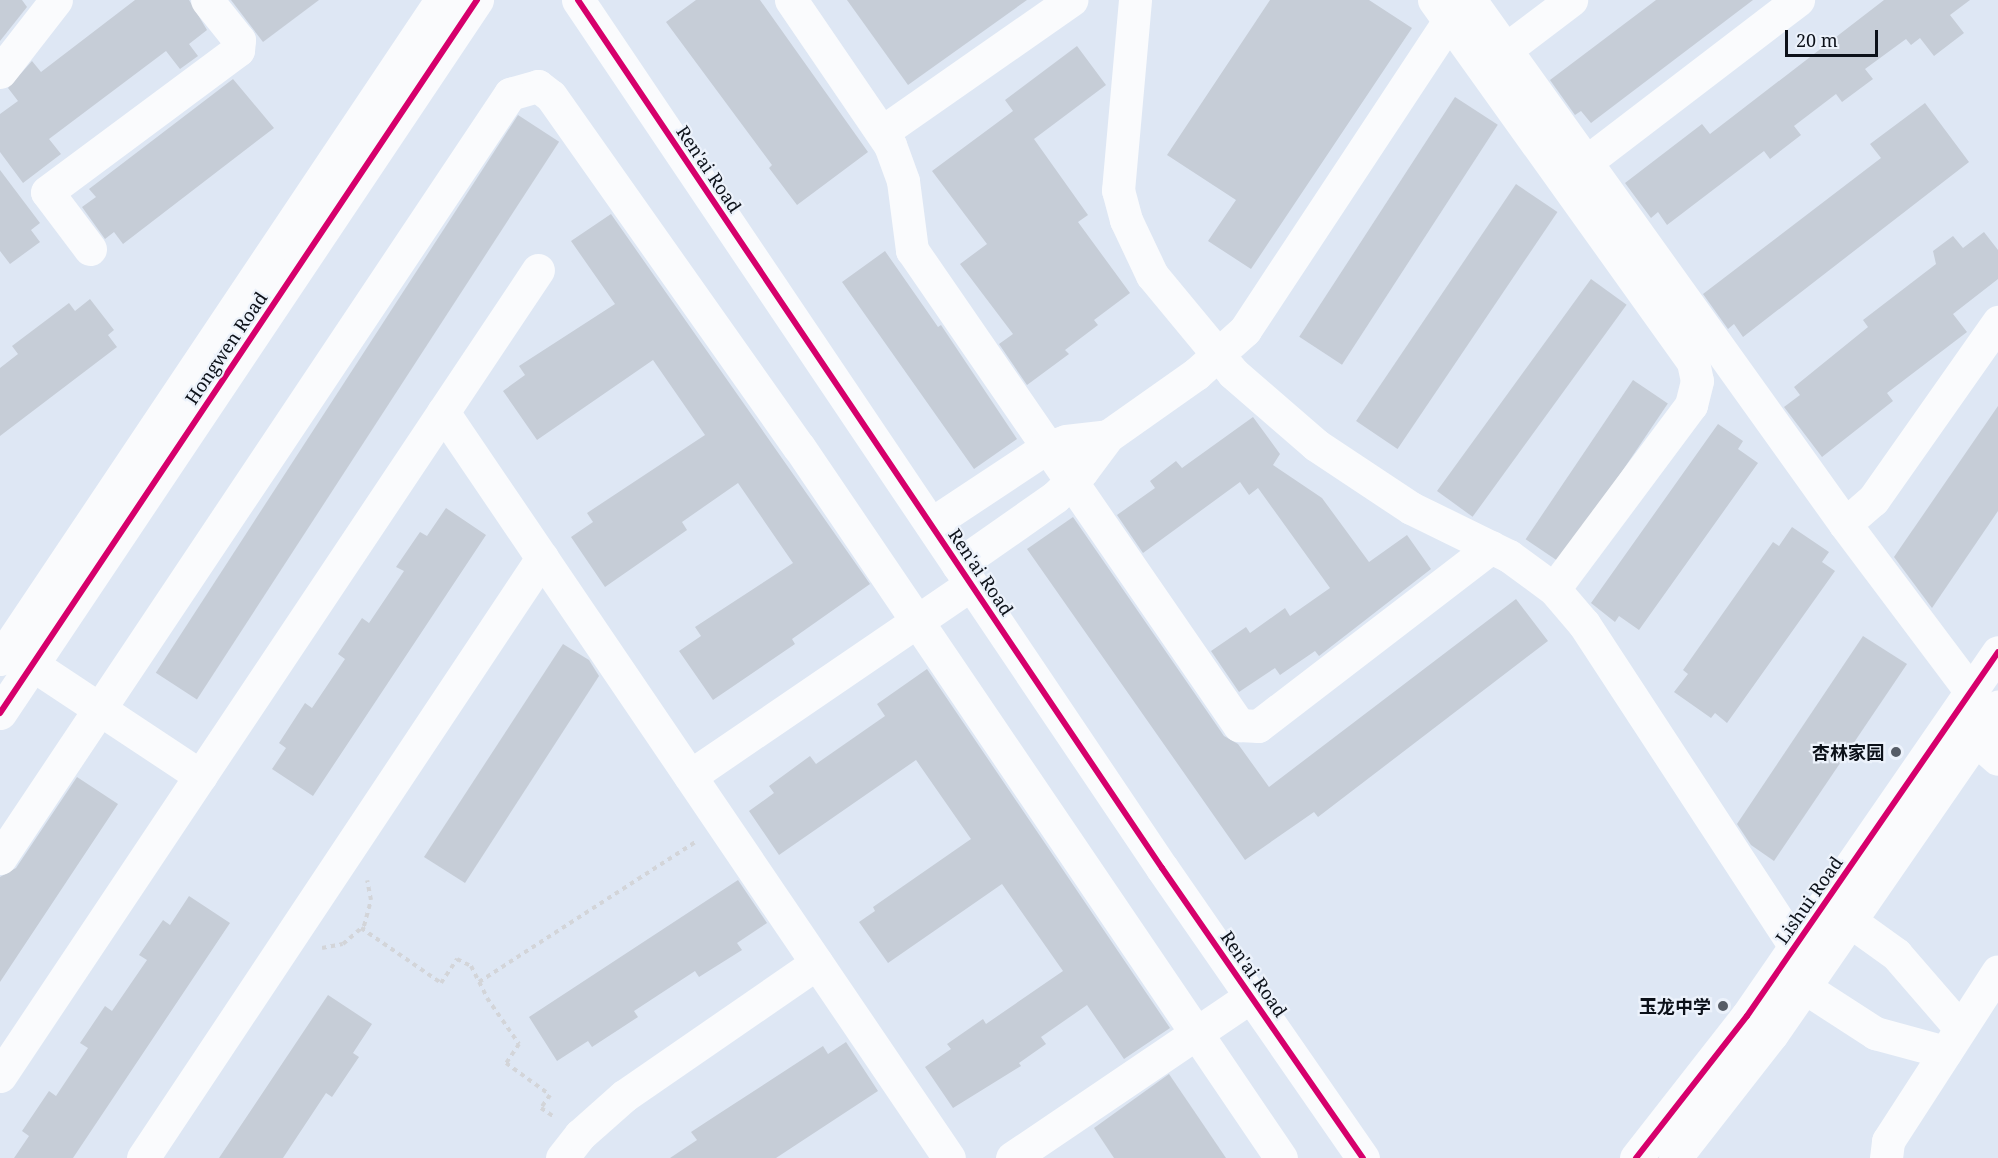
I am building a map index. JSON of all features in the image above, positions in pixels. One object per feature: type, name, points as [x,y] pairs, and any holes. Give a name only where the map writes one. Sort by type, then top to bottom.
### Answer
[{"type":"street","points":[[0,72],[56,0]]},
{"type":"street","points":[[90,249],[47,192],[238,50],[239,40],[207,0]]},
{"type":"street","name":"Hongwen Road","points":[[0,659],[441,0]]},
{"type":"street","name":"Hongwen Road","points":[[0,713],[477,0]]},
{"type":"street","name":"Ren'ai Road","points":[[578,0],[931,524],[1363,1158]]},
{"type":"street","points":[[791,0],[882,132],[903,181],[912,249],[1070,483],[1239,725],[1258,726],[1491,547]]},
{"type":"street","points":[[882,132],[1071,0]]},
{"type":"street","points":[[1135,0],[1118,190],[1130,229],[1152,275],[1218,354],[1273,410],[1362,478],[1411,508],[1491,547],[1554,589],[1603,652],[1796,947]]},
{"type":"street","points":[[1505,50],[1571,0]]},
{"type":"street","points":[[1586,162],[1798,0]]},
{"type":"street","points":[[690,776],[917,621],[965,574],[1070,483],[1108,436],[1218,354],[1245,330],[1451,7]]},
{"type":"street","points":[[1451,7],[1505,50],[1845,524],[1984,699]]},
{"type":"street","points":[[1451,7],[1693,362],[1697,381],[1691,405],[1554,589]]},
{"type":"street","points":[[0,858],[510,94],[530,86],[552,96],[917,621],[1281,1158]]},
{"type":"street","points":[[0,1076],[538,270]]},
{"type":"street","points":[[1845,524],[1873,500],[1998,322]]},
{"type":"street","points":[[443,412],[817,963],[944,1156]]},
{"type":"street","points":[[931,524],[1046,448],[1087,437],[1108,436]]},
{"type":"street","points":[[143,1158],[542,558]]},
{"type":"street","name":"Lishui Road","points":[[1675,1158],[1804,987],[1850,921],[1987,749],[1984,699],[1998,652]]},
{"type":"street","points":[[33,665],[201,776]]},
{"type":"street","name":"Lishui Road","points":[[1636,1158],[1747,1016],[1796,947],[1984,699]]},
{"type":"street","points":[[1850,921],[1896,954],[1952,1040]]},
{"type":"street","points":[[571,1147],[624,1096],[817,963]]},
{"type":"street","points":[[1886,1158],[1888,1141],[1998,971]]},
{"type":"street","points":[[1804,987],[1875,1033],[1952,1040]]},
{"type":"street","points":[[1012,1158],[1251,996]]},
{"type":"path","points":[[479,982],[723,825]]},
{"type":"path","points":[[361,928],[441,983],[457,959],[471,966],[519,1044],[506,1063],[550,1095],[541,1108],[571,1147]]},
{"type":"building","points":[[0,0],[22,0],[27,7],[0,41]]},
{"type":"building","points":[[135,0],[189,0],[207,30],[189,44],[198,56],[180,69],[166,51],[49,139],[61,154],[23,183],[0,152],[0,114],[18,101],[8,88],[32,61],[41,72]]},
{"type":"building","points":[[231,0],[319,0],[263,42]]},
{"type":"building","points":[[696,0],[760,0],[868,152],[797,205],[769,168],[772,165],[666,22]]},
{"type":"building","points":[[847,0],[1027,0],[908,85]]},
{"type":"building","points":[[1270,0],[1369,0],[1412,28],[1251,269],[1208,241],[1236,200],[1167,155]]},
{"type":"building","points":[[1656,0],[1753,0],[1591,123],[1581,111],[1575,115],[1550,80]]},
{"type":"building","points":[[1884,0],[1970,0],[1950,15],[1964,33],[1934,56],[1920,38],[1911,45],[1906,39],[1865,69],[1873,79],[1842,102],[1836,94],[1794,126],[1801,135],[1770,159],[1764,151],[1667,225],[1658,212],[1651,218],[1625,183],[1702,124],[1710,134]]},
{"type":"building","points":[[1077,46],[1106,85],[1034,139],[1088,215],[1078,222],[1130,293],[1094,320],[1098,325],[1065,350],[1069,354],[1027,385],[999,344],[1013,334],[960,264],[987,244],[932,171],[1013,111],[1005,100]]},
{"type":"building","points":[[233,79],[274,128],[123,244],[114,232],[105,239],[82,207],[96,197],[89,189]]},
{"type":"building","points":[[1455,97],[1498,125],[1342,365],[1299,337]]},
{"type":"building","points":[[1925,103],[1969,162],[1743,337],[1734,324],[1728,329],[1703,294],[1881,158],[1870,144]]},
{"type":"building","points":[[518,115],[559,142],[197,699],[156,673]]},
{"type":"building","points":[[0,170],[40,223],[31,230],[40,242],[10,264],[0,251]]},
{"type":"building","points":[[1516,184],[1557,212],[1398,449],[1356,421]]},
{"type":"building","points":[[611,214],[870,584],[792,639],[795,644],[713,700],[679,651],[701,636],[695,627],[793,563],[738,483],[682,522],[687,530],[605,587],[571,537],[593,522],[587,513],[705,435],[653,360],[537,440],[503,391],[525,375],[519,366],[615,304],[571,241]]},
{"type":"building","points":[[1984,232],[1998,250],[1998,279],[1953,314],[1967,332],[1887,393],[1893,401],[1822,457],[1784,407],[1800,395],[1794,387],[1868,327],[1863,320],[1936,264],[1933,251],[1953,236],[1963,248]]},
{"type":"building","points":[[885,251],[938,327],[941,325],[1017,439],[974,469],[842,282]]},
{"type":"building","points":[[1591,279],[1627,305],[1473,517],[1437,491]]},
{"type":"building","points":[[90,299],[114,330],[108,335],[117,347],[0,436],[0,368],[18,354],[12,346],[69,303],[75,311]]},
{"type":"building","points":[[1633,380],[1668,403],[1560,563],[1526,539]]},
{"type":"building","points":[[1998,406],[1998,511],[1932,608],[1894,557]]},
{"type":"building","points":[[1253,417],[1280,454],[1273,465],[1322,498],[1369,562],[1407,535],[1431,569],[1319,656],[1315,651],[1280,675],[1275,668],[1239,692],[1211,651],[1246,627],[1250,633],[1285,608],[1290,616],[1330,588],[1258,488],[1249,495],[1240,482],[1143,553],[1117,515],[1155,488],[1150,481],[1176,461],[1182,468]]},
{"type":"building","points":[[1718,424],[1743,441],[1738,449],[1758,463],[1639,630],[1619,616],[1615,622],[1591,603]]},
{"type":"building","points":[[446,508],[486,535],[313,796],[272,769],[286,748],[279,743],[305,703],[312,708],[345,659],[338,654],[362,618],[369,623],[404,571],[396,567],[420,532],[427,536]]},
{"type":"building","points":[[1073,517],[1224,736],[1238,744],[1269,787],[1516,599],[1548,641],[1318,817],[1314,812],[1245,860],[1027,549]]},
{"type":"building","points":[[1792,527],[1829,552],[1822,562],[1835,571],[1727,723],[1715,713],[1711,718],[1674,692],[1688,674],[1683,670],[1773,542],[1779,546]]},
{"type":"building","points":[[1863,636],[1907,664],[1774,861],[1751,845],[1737,824]]},
{"type":"building","points":[[563,644],[589,660],[599,676],[465,883],[424,857]]},
{"type":"building","points":[[927,669],[1170,1028],[1124,1059],[1087,1005],[1041,1037],[1046,1044],[1019,1063],[1021,1066],[953,1108],[925,1067],[951,1049],[947,1044],[983,1019],[986,1024],[1063,971],[1002,884],[888,963],[859,922],[875,911],[873,907],[971,839],[916,760],[779,855],[749,811],[774,793],[769,786],[810,756],[816,764],[885,716],[877,704]]},
{"type":"building","points":[[77,777],[118,804],[0,982],[0,877],[16,868]]},
{"type":"building","points":[[738,880],[767,923],[737,943],[742,950],[699,977],[695,971],[634,1011],[638,1017],[592,1047],[588,1041],[557,1061],[529,1017]]},
{"type":"building","points":[[189,896],[230,923],[73,1158],[14,1158],[29,1136],[22,1131],[49,1091],[56,1096],[88,1048],[80,1043],[105,1006],[112,1011],[147,960],[139,955],[163,920],[170,925]]},
{"type":"building","points":[[328,995],[372,1024],[353,1053],[359,1057],[332,1097],[326,1093],[283,1158],[219,1158]]},
{"type":"building","points":[[846,1042],[878,1091],[776,1158],[670,1158],[697,1140],[691,1132],[823,1046],[828,1054]]},
{"type":"building","points":[[1169,1074],[1226,1158],[1114,1158],[1094,1128]]},
{"type":"cycle path","points":[[0,713],[477,0]]},
{"type":"cycle path","points":[[578,0],[1162,868],[1363,1158]]},
{"type":"cycle path","points":[[1636,1158],[1747,1016],[1998,652]]},
{"type":"place","name":"杏林家园","points":[[1896,752]]},
{"type":"place","name":"玉龙中学","points":[[1723,1006]]}]
